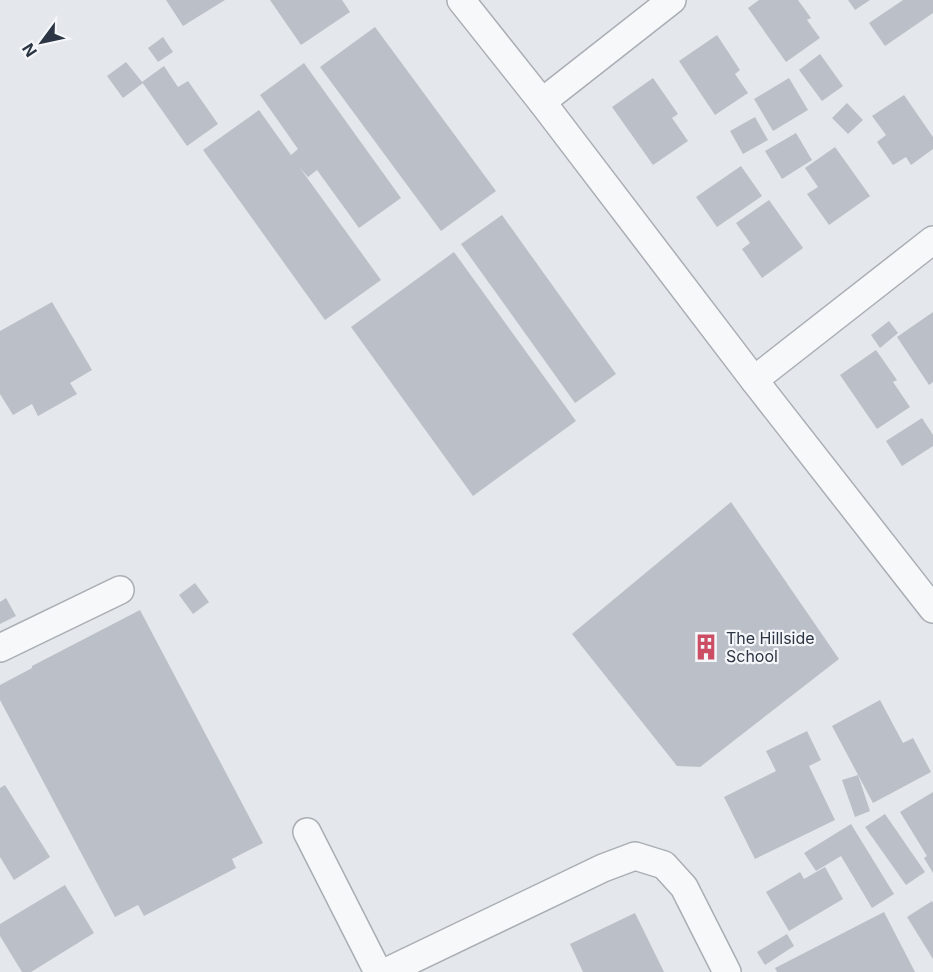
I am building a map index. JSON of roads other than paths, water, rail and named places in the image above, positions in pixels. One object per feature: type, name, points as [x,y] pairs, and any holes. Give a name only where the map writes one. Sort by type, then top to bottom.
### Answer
[{"type":"street","points":[[461,0],[542,102],[753,380],[933,609]]},
{"type":"street","points":[[542,102],[672,0]]},
{"type":"street","points":[[753,380],[933,240]]},
{"type":"street","points":[[0,648],[120,590]]},
{"type":"street","points":[[307,831],[378,972]]},
{"type":"street","points":[[386,972],[603,868],[635,856],[664,865],[684,887],[727,972]]},
{"type":"place","name":"The Hillside School","points":[[706,647]]}]
